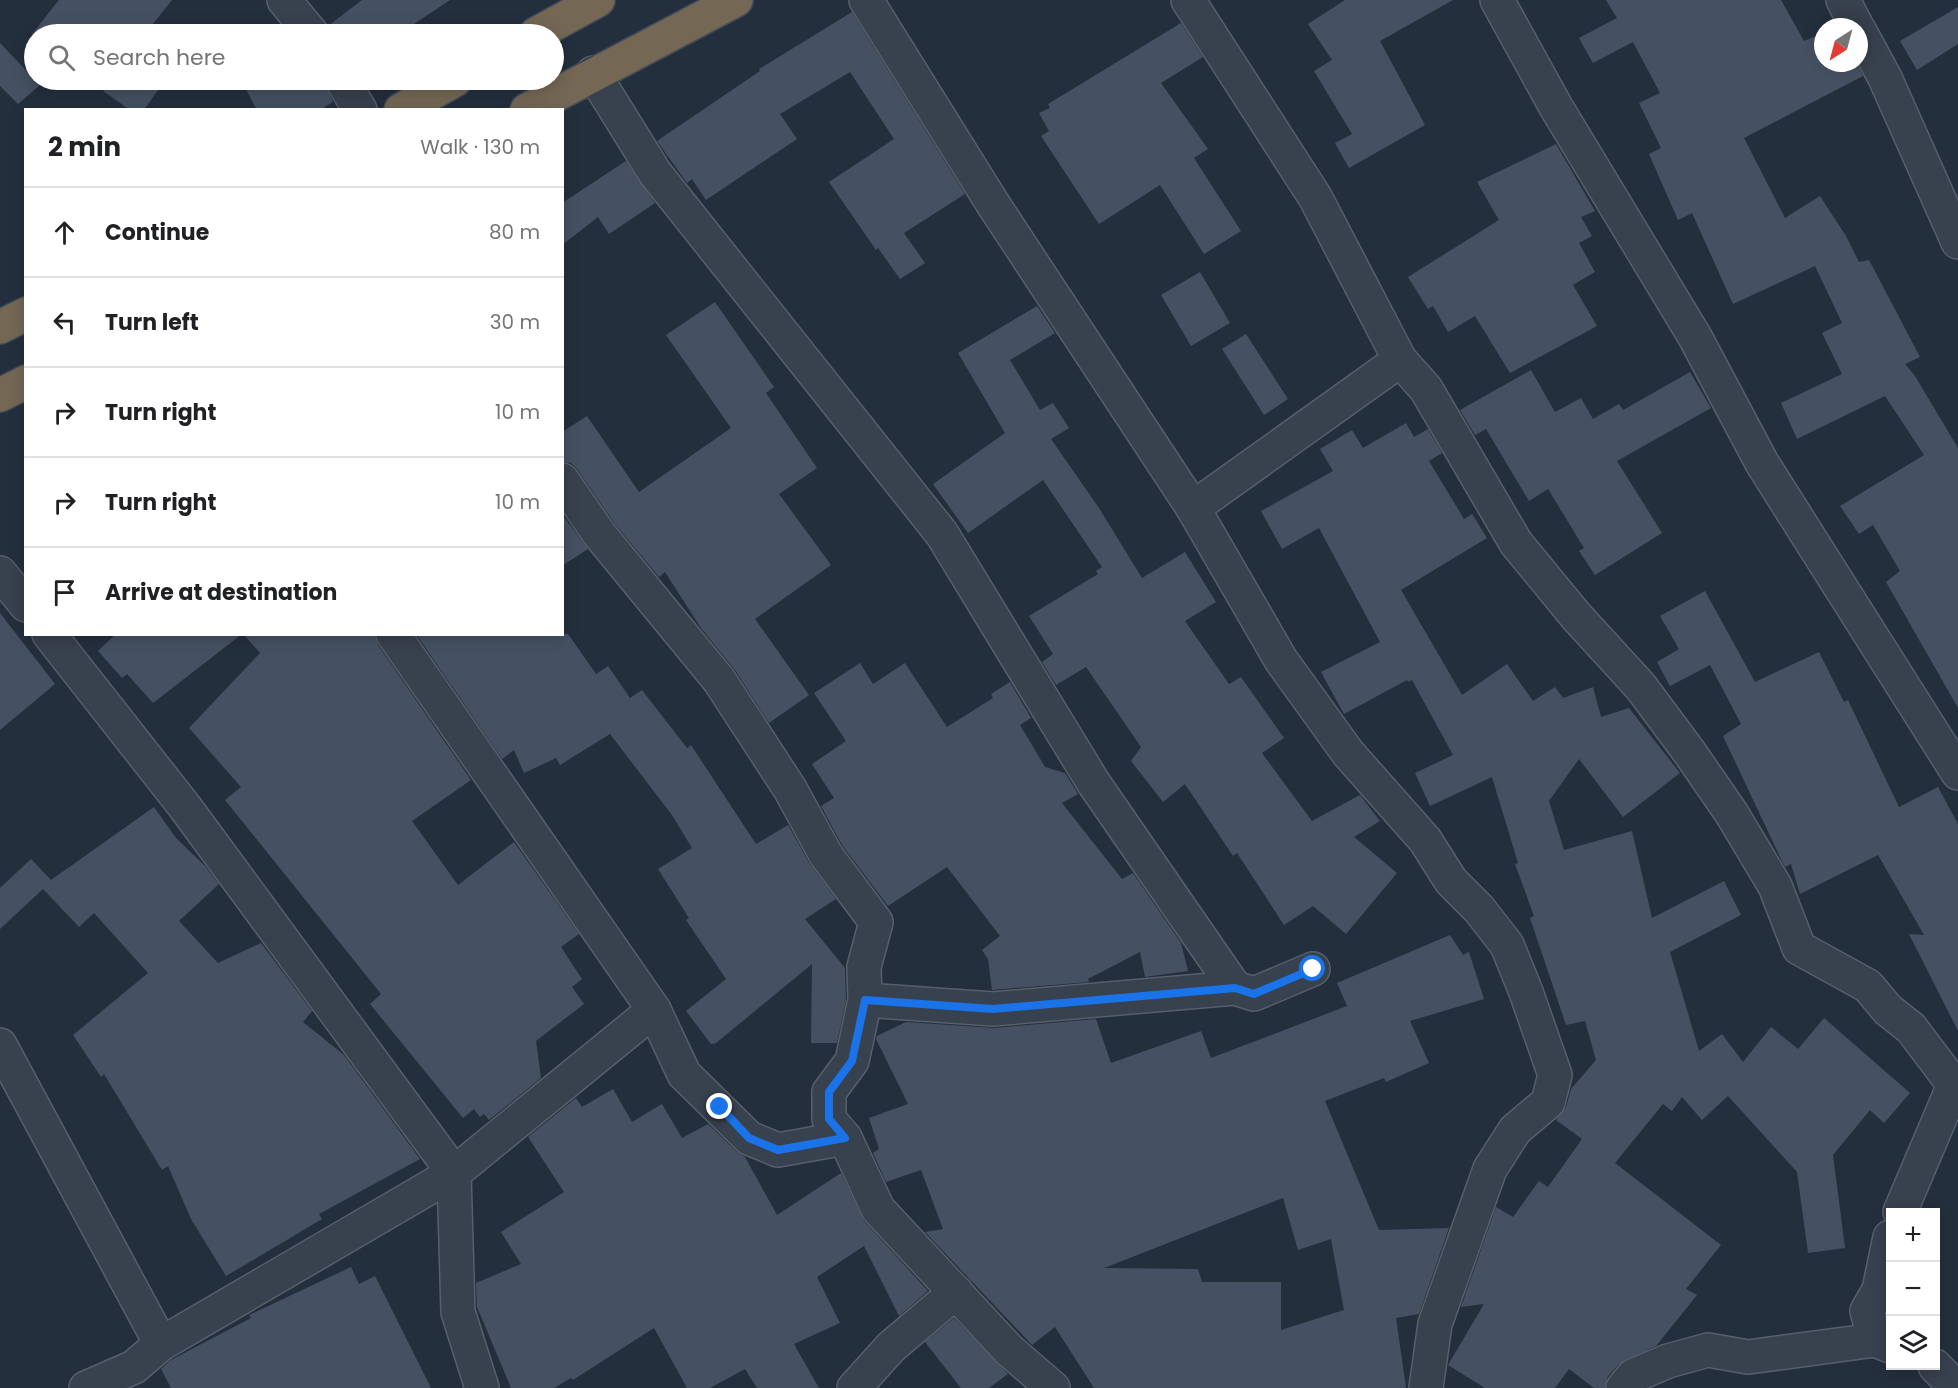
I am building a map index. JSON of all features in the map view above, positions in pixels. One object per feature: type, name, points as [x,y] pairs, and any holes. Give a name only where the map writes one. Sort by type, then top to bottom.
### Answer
[{"type":"highway","points":[[554,24],[598,0]]},
{"type":"highway","points":[[564,89],[736,0]]},
{"type":"highway","points":[[405,108],[437,90]]},
{"type":"highway","points":[[531,108],[563,90]]},
{"type":"highway","points":[[0,327],[24,315]]},
{"type":"highway","points":[[0,394],[24,383]]},
{"type":"street","points":[[284,0],[304,24]]},
{"type":"street","points":[[866,0],[993,204],[1193,508],[1281,660],[1348,753],[1425,840],[1451,881],[1479,909],[1507,945],[1555,1075],[1548,1102],[1515,1131],[1490,1169],[1471,1227],[1453,1268],[1436,1324],[1426,1388]]},
{"type":"street","points":[[1188,0],[1315,196],[1400,360],[1426,389],[1516,543],[1576,616],[1641,687],[1732,814],[1775,886],[1799,948],[1868,986],[1888,1010],[1911,1028],[1954,1085],[1902,1208]]},
{"type":"street","points":[[1497,0],[1556,107],[1695,338],[1762,463],[1958,773]]},
{"type":"street","points":[[1843,0],[1853,18]]},
{"type":"street","points":[[1868,47],[1885,78],[1958,242]]},
{"type":"street","points":[[593,73],[655,173],[942,534],[1093,782],[1235,988]]},
{"type":"street","points":[[348,90],[359,108]]},
{"type":"street","points":[[1193,508],[1400,360]]},
{"type":"street","points":[[564,483],[600,535],[719,680],[790,789],[826,855],[876,922],[864,967],[865,1000],[852,1061],[829,1092],[829,1119],[845,1138],[878,1209],[1009,1350],[1053,1388]]},
{"type":"street","points":[[0,573],[24,603]]},
{"type":"street","points":[[51,636],[185,807],[454,1173],[458,1312],[482,1388]]},
{"type":"street","points":[[394,636],[654,1010],[684,1074],[749,1138],[778,1150],[845,1138]]},
{"type":"street","points":[[865,1000],[993,1009],[1235,988],[1254,994],[1313,969]]},
{"type":"street","points":[[86,1388],[139,1378],[161,1344],[454,1173],[654,1010]]},
{"type":"street","points":[[0,1045],[161,1344]]},
{"type":"street","points":[[1623,1388],[1633,1376],[1668,1361],[1708,1350],[1748,1357],[1883,1343],[1867,1311],[1880,1290],[1886,1258]]},
{"type":"street","points":[[854,1388],[891,1347],[956,1292]]},
{"type":"street","points":[[1940,1370],[1956,1388]]},
{"type":"building","points":[[59,0],[172,0],[153,24],[40,24]]},
{"type":"building","points":[[362,0],[450,0],[414,24],[331,24]]},
{"type":"building","points":[[1345,0],[1453,0],[1380,41],[1425,125],[1349,168],[1335,143],[1352,134],[1314,71],[1332,60],[1308,24]]},
{"type":"building","points":[[1606,0],[1781,0],[1804,41],[1814,37],[1814,72],[1861,72],[1863,76],[1744,138],[1785,218],[1820,196],[1846,236],[1859,262],[1869,260],[1920,357],[1905,364],[1915,376],[1958,448],[1958,708],[1886,582],[1900,571],[1873,525],[1859,534],[1840,506],[1924,455],[1885,396],[1797,439],[1781,403],[1842,374],[1822,333],[1842,323],[1815,266],[1733,304],[1692,213],[1678,220],[1649,154],[1661,148],[1639,103],[1660,93],[1633,42],[1593,63],[1579,38],[1617,18]]},
{"type":"building","points":[[1958,7],[1958,44],[1917,70],[1900,41]]},
{"type":"building","points":[[852,12],[965,194],[904,233],[925,263],[900,279],[878,248],[876,250],[829,182],[894,139],[850,72],[780,114],[797,139],[706,200],[692,179],[687,183],[657,141],[760,71],[759,69]]},
{"type":"building","points":[[1181,23],[1203,57],[1161,83],[1208,149],[1194,158],[1241,231],[1204,254],[1160,185],[1099,224],[1041,136],[1049,131],[1039,113],[1050,108],[1048,104]]},
{"type":"building","points":[[0,43],[24,68],[24,90],[34,90],[18,104],[0,86]]},
{"type":"building","points":[[158,90],[145,108],[127,108],[103,91]]},
{"type":"building","points":[[246,90],[328,90],[333,102],[323,108],[256,108]]},
{"type":"building","points":[[1556,144],[1595,211],[1581,217],[1592,236],[1579,243],[1595,272],[1573,285],[1597,326],[1510,373],[1475,316],[1448,332],[1433,306],[1428,309],[1408,277],[1499,220],[1477,182]]},
{"type":"building","points":[[626,161],[655,203],[609,234],[598,217],[564,243],[564,202]]},
{"type":"building","points":[[1200,272],[1230,323],[1191,346],[1161,295]]},
{"type":"building","points":[[715,302],[774,387],[766,393],[817,468],[779,494],[831,565],[755,619],[809,695],[769,723],[735,670],[701,628],[665,572],[659,577],[615,524],[577,469],[571,463],[564,462],[564,431],[587,416],[639,492],[731,428],[666,335]]},
{"type":"building","points":[[1037,306],[1055,333],[1010,360],[1040,410],[1053,403],[1069,428],[1051,439],[1099,508],[1142,578],[1185,552],[1216,602],[1185,621],[1229,684],[1241,677],[1284,738],[1262,753],[1312,821],[1360,795],[1380,821],[1354,837],[1397,873],[1346,934],[1313,906],[1284,925],[1237,853],[1233,856],[1185,784],[1163,802],[1131,761],[1141,747],[1086,667],[1056,685],[1042,662],[1053,654],[1029,616],[1098,574],[1096,571],[1102,567],[1043,480],[968,533],[933,484],[1005,433],[958,353]]},
{"type":"building","points":[[1246,334],[1288,399],[1264,415],[1222,349]]},
{"type":"building","points":[[1531,370],[1555,412],[1581,398],[1593,419],[1619,404],[1623,410],[1690,372],[1711,408],[1617,461],[1662,533],[1595,575],[1579,551],[1584,548],[1548,489],[1529,501],[1486,429],[1475,435],[1460,410]]},
{"type":"building","points":[[1406,423],[1414,437],[1428,429],[1442,453],[1429,461],[1464,519],[1472,514],[1487,538],[1401,590],[1462,695],[1507,664],[1533,701],[1555,687],[1563,698],[1593,687],[1601,717],[1629,708],[1680,773],[1623,817],[1579,759],[1549,801],[1564,850],[1632,831],[1652,918],[1724,881],[1741,915],[1670,952],[1699,1051],[1722,1034],[1743,1062],[1771,1027],[1798,1049],[1824,1018],[1910,1093],[1884,1123],[1870,1110],[1833,1155],[1845,1248],[1808,1253],[1797,1172],[1728,1096],[1702,1120],[1682,1097],[1672,1111],[1663,1104],[1615,1163],[1721,1245],[1686,1289],[1697,1295],[1656,1346],[1619,1364],[1608,1376],[1605,1388],[1594,1388],[1569,1369],[1555,1388],[1485,1388],[1448,1365],[1484,1304],[1461,1307],[1496,1207],[1513,1217],[1539,1181],[1548,1187],[1582,1139],[1556,1120],[1566,1107],[1571,1089],[1596,1060],[1585,1021],[1566,1025],[1530,918],[1534,916],[1515,864],[1518,863],[1492,777],[1430,806],[1415,773],[1453,755],[1412,680],[1408,682],[1407,680],[1344,714],[1321,672],[1380,642],[1319,528],[1282,549],[1261,511],[1333,471],[1320,449],[1352,430],[1363,448]]},
{"type":"building","points":[[564,517],[588,549],[564,565]]},
{"type":"building","points":[[1705,591],[1755,682],[1819,652],[1844,702],[1848,700],[1899,807],[1938,787],[1958,824],[1958,1031],[1909,934],[1924,935],[1878,855],[1800,894],[1791,864],[1785,867],[1723,736],[1741,724],[1710,665],[1670,686],[1657,662],[1679,649],[1660,616]]},
{"type":"building","points":[[0,613],[55,684],[0,730]]},
{"type":"building","points":[[568,634],[596,674],[608,666],[630,698],[642,690],[687,748],[691,745],[756,844],[788,825],[810,864],[836,899],[805,919],[845,968],[846,1001],[837,1043],[811,1043],[812,964],[716,1043],[711,1044],[686,1011],[726,979],[686,920],[689,918],[658,869],[692,848],[672,815],[610,734],[560,765],[556,758],[524,773],[514,750],[502,759],[417,636],[564,636]]},
{"type":"building","points":[[114,636],[239,636],[153,703],[127,674],[122,678],[98,651]]},
{"type":"building","points":[[245,636],[375,636],[378,645],[471,780],[412,821],[458,885],[514,842],[579,934],[561,947],[582,979],[572,987],[584,1004],[536,1041],[541,1078],[489,1120],[484,1114],[480,1117],[474,1109],[463,1118],[370,1004],[381,994],[225,800],[241,787],[189,728],[260,653]]},
{"type":"building","points":[[860,663],[873,684],[905,663],[947,727],[993,698],[991,694],[1010,682],[1031,718],[1020,725],[1045,767],[1065,773],[1078,794],[1062,803],[1122,879],[1133,873],[1181,943],[1188,971],[1145,977],[1140,952],[1088,979],[1089,982],[992,990],[988,959],[982,950],[1000,936],[947,867],[888,906],[842,845],[821,806],[834,798],[812,764],[846,741],[814,693]]},
{"type":"building","points":[[154,807],[176,838],[205,866],[219,884],[179,921],[218,963],[261,943],[312,1011],[303,1022],[344,1055],[420,1159],[319,1214],[322,1219],[226,1276],[191,1219],[168,1166],[162,1170],[104,1074],[101,1077],[73,1035],[148,973],[94,913],[79,927],[43,889],[0,929],[0,888],[31,859],[51,880]]},
{"type":"building","points":[[1450,935],[1463,955],[1469,952],[1484,999],[1410,1021],[1429,1063],[1386,1082],[1384,1078],[1325,1101],[1379,1230],[1449,1228],[1419,1314],[1396,1318],[1406,1388],[1094,1388],[1055,1327],[1032,1345],[925,1232],[943,1229],[921,1170],[886,1182],[873,1153],[879,1149],[869,1118],[908,1104],[876,1039],[877,1036],[906,1022],[994,1028],[1096,1019],[1111,1063],[1201,1031],[1211,1058],[1347,1006],[1337,983]],"holes":[[[1283,1198],[1298,1250],[1331,1239],[1344,1310],[1281,1330],[1281,1282],[1202,1282],[1198,1269],[1104,1268]]]},
{"type":"building","points":[[613,1089],[632,1122],[662,1104],[682,1138],[708,1124],[745,1157],[777,1215],[841,1173],[864,1221],[928,1291],[899,1316],[864,1246],[817,1277],[840,1323],[794,1344],[819,1388],[757,1388],[745,1369],[710,1388],[687,1388],[654,1328],[573,1380],[571,1378],[554,1388],[511,1388],[477,1307],[476,1283],[521,1264],[501,1232],[564,1192],[528,1137],[576,1098],[582,1107]]},
{"type":"building","points":[[351,1267],[359,1284],[375,1276],[431,1388],[171,1388],[161,1369],[171,1360],[251,1318],[249,1315]]},
{"type":"building","points":[[954,1318],[1008,1374],[989,1388],[961,1388],[925,1342]]},
{"type":"route","points":[[720,1107],[749,1138],[778,1150],[845,1138],[829,1119],[829,1092],[852,1061],[865,1000],[993,1009],[1235,988],[1254,994],[1313,969]]}]
